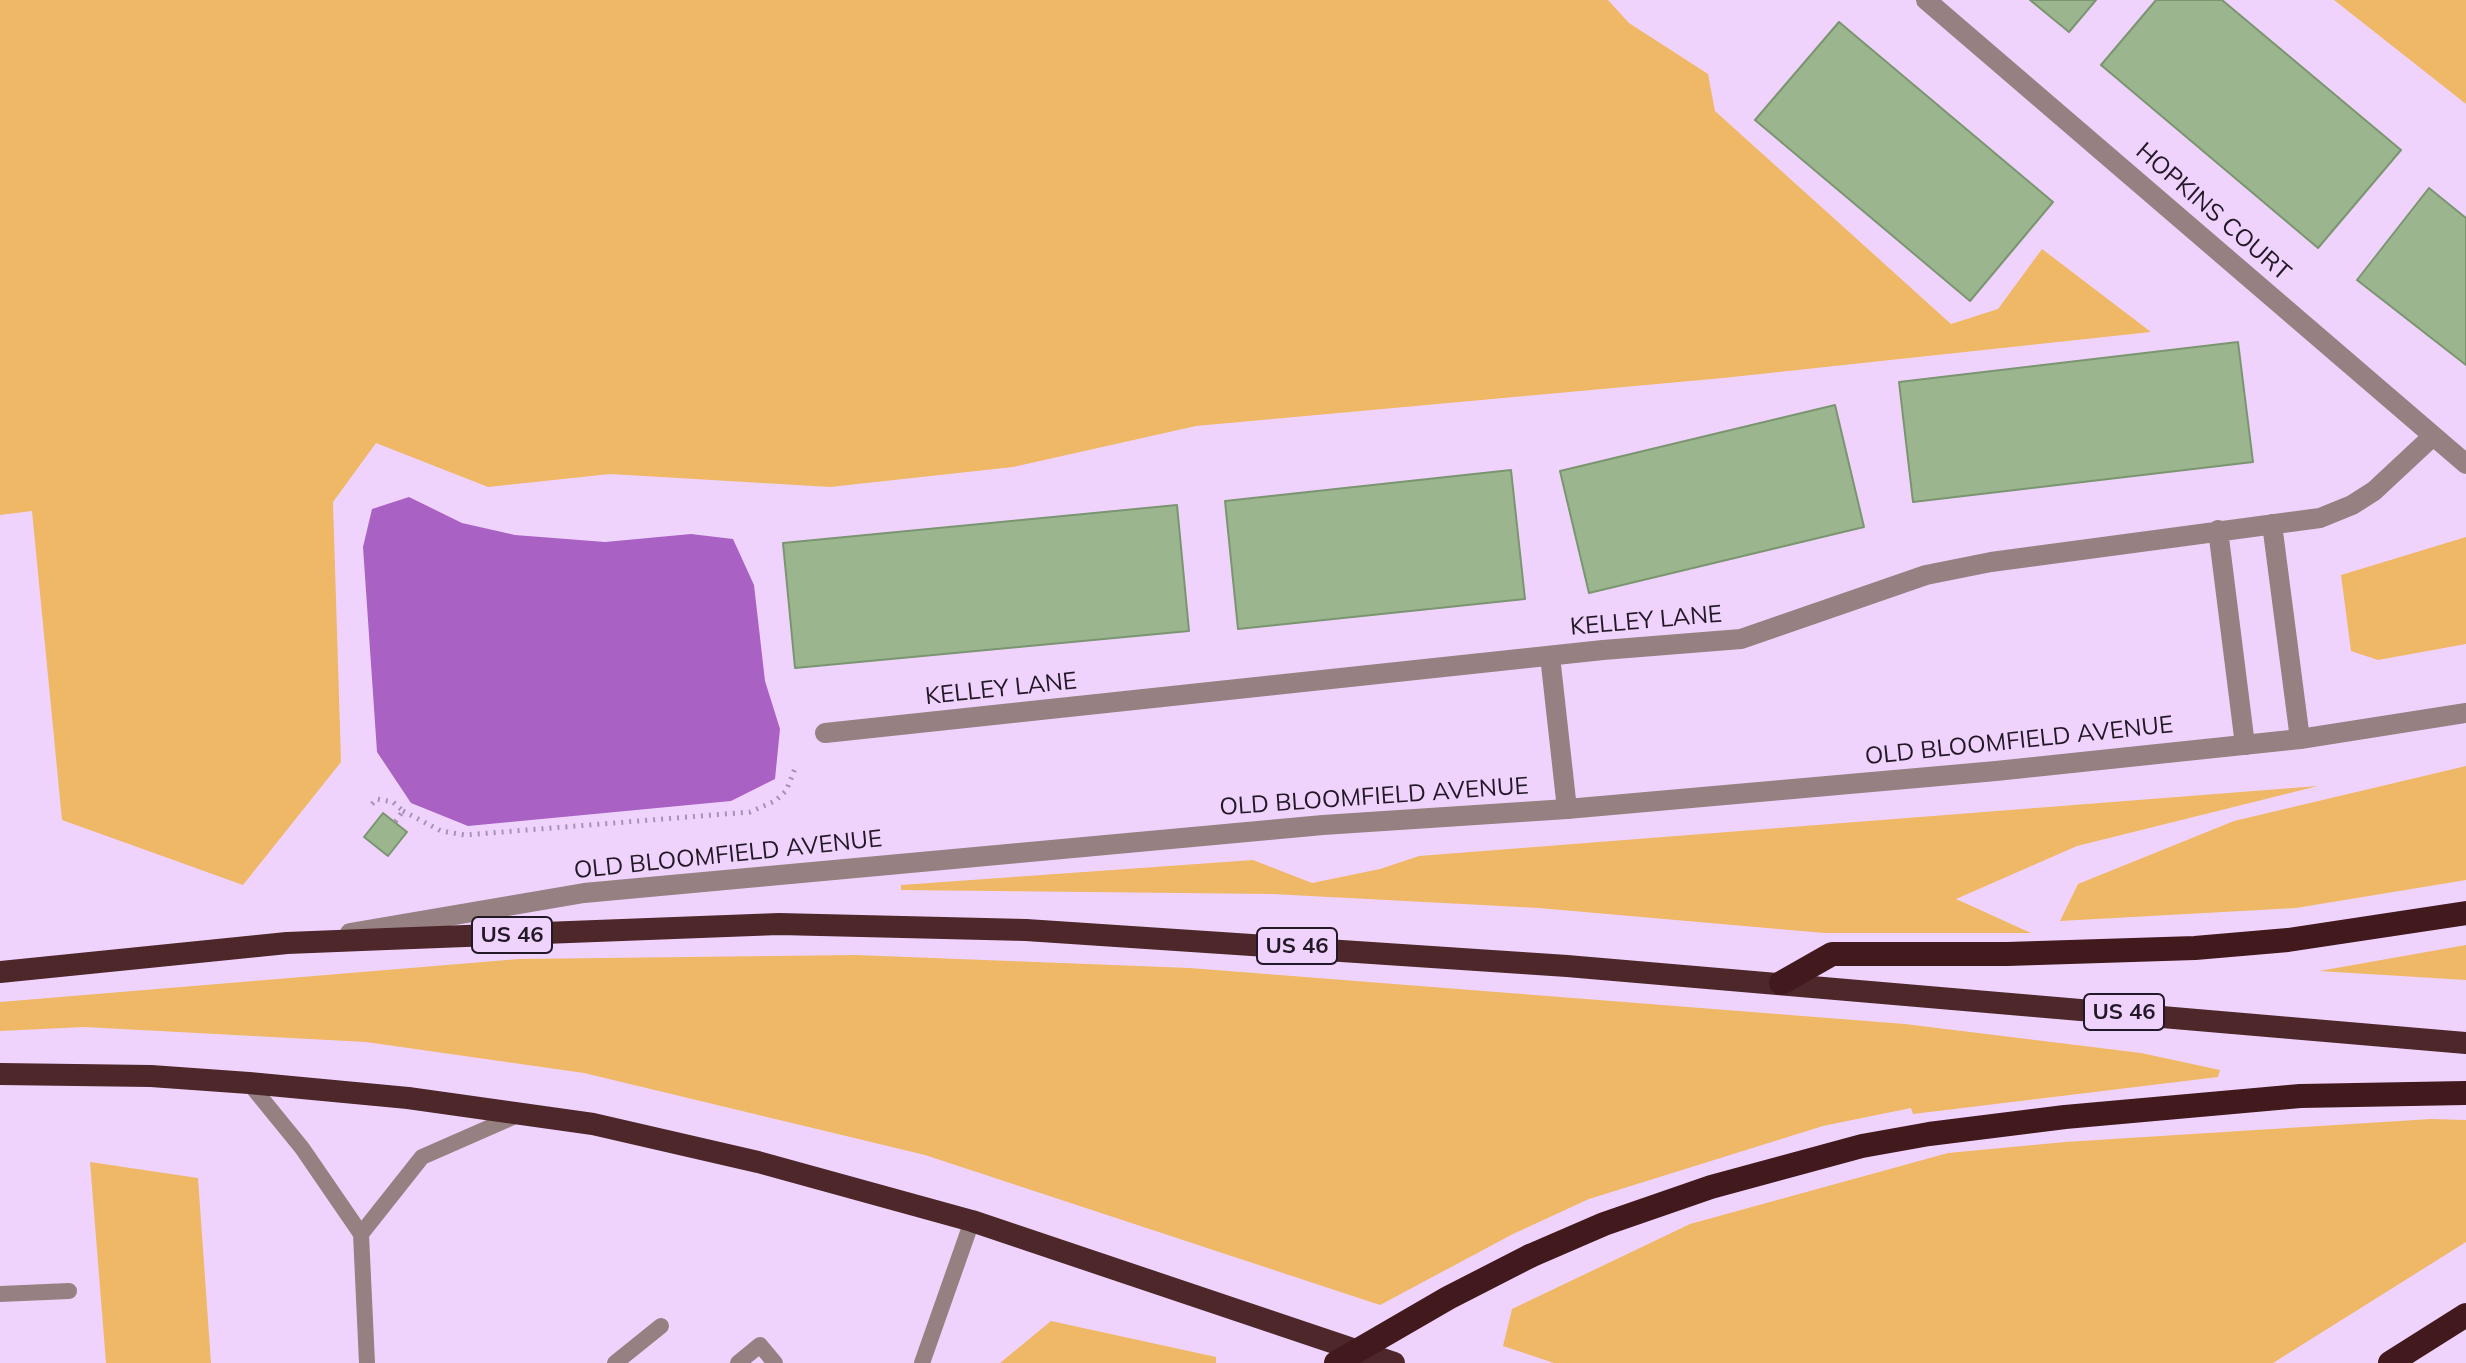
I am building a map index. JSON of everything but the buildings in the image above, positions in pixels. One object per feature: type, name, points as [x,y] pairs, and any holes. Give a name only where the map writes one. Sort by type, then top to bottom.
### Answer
[{"type":"highway","points":[[1781,983],[1832,954],[2023,954],[2195,948],[2288,940],[2466,913]]},
{"type":"highway","name":"US 46","points":[[0,972],[287,943],[779,924],[1026,930],[1276,944],[1781,983],[2466,1043]]},
{"type":"highway","points":[[0,1074],[151,1076],[249,1083],[408,1098],[593,1124],[743,1159],[972,1221],[1394,1363]]},
{"type":"highway","points":[[1336,1363],[1448,1298],[1530,1256],[1604,1224],[1711,1187],[1862,1146],[1929,1134],[2065,1117],[2286,1097],[2466,1093]]},
{"type":"highway","points":[[2390,1363],[2466,1315]]},
{"type":"street","name":"HOPKINS COURT","points":[[1926,0],[2466,464]]},
{"type":"street","name":"KELLEY LANE","points":[[825,733],[1550,656],[1741,639],[1926,575],[2218,530],[2320,518],[2352,505],[2394,476],[2433,436]]},
{"type":"street","points":[[2272,524],[2300,739]]},
{"type":"street","points":[[2218,530],[2245,745]]},
{"type":"street","points":[[1550,656],[1567,809]]},
{"type":"street","name":"OLD BLOOMFIELD AVENUE","points":[[287,943],[584,893],[1323,825],[1567,809],[2245,745],[2466,713]]},
{"type":"lane","points":[[249,1083],[302,1148],[361,1234],[367,1363]]},
{"type":"lane","points":[[361,1234],[422,1157],[520,1114]]},
{"type":"lane","points":[[922,1363],[972,1221]]},
{"type":"lane","points":[[0,1294],[69,1291]]},
{"type":"lane","points":[[615,1363],[661,1326]]},
{"type":"lane","points":[[738,1363],[760,1345],[775,1363]]},
{"type":"path","points":[[372,804],[384,798],[441,831],[465,835],[750,812],[775,801],[786,791],[796,766]]},
{"type":"path","points":[[395,822],[403,811]]},
{"type":"shaded area","points":[[0,0],[1608,0],[1629,23],[1708,74],[1715,111],[1951,324],[1998,309],[2042,249],[2151,332],[1723,378],[1196,426],[1013,467],[830,487],[610,474],[488,487],[376,443],[333,502],[341,762],[243,885],[62,820],[32,511],[0,515]]},
{"type":"shaded area","points":[[2334,0],[2466,0],[2466,104]]},
{"type":"shaded area","points":[[409,497],[462,523],[515,535],[605,542],[691,534],[733,539],[754,585],[765,681],[780,729],[775,779],[731,801],[468,826],[411,803],[377,752],[363,547],[372,509]]},
{"type":"shaded area","points":[[2466,537],[2466,644],[2378,660],[2351,651],[2341,575]]},
{"type":"shaded area","points":[[2466,766],[2466,880],[2296,908],[2060,921],[2078,884],[2234,821]]},
{"type":"shaded area","points":[[2318,786],[2077,846],[1956,899],[2031,933],[1824,933],[1539,908],[1272,894],[901,890],[901,885],[1253,860],[1312,883],[1380,869],[1419,856]]},
{"type":"shaded area","points":[[2466,945],[2466,980],[2319,971]]},
{"type":"shaded area","points":[[856,955],[1190,968],[1905,1024],[2141,1053],[2220,1070],[2218,1077],[1913,1114],[1911,1108],[1823,1126],[1589,1199],[1513,1234],[1380,1305],[925,1155],[584,1073],[366,1042],[84,1027],[0,1031],[0,1002],[519,959]]},
{"type":"shaded area","points":[[2431,1119],[2466,1120],[2466,1242],[2273,1363],[1554,1363],[1503,1346],[1512,1309],[1690,1224],[1948,1153],[2065,1142]]},
{"type":"shaded area","points":[[90,1162],[198,1178],[211,1363],[106,1363]]},
{"type":"shaded area","points":[[1051,1321],[1216,1357],[1216,1363],[1000,1363]]}]
